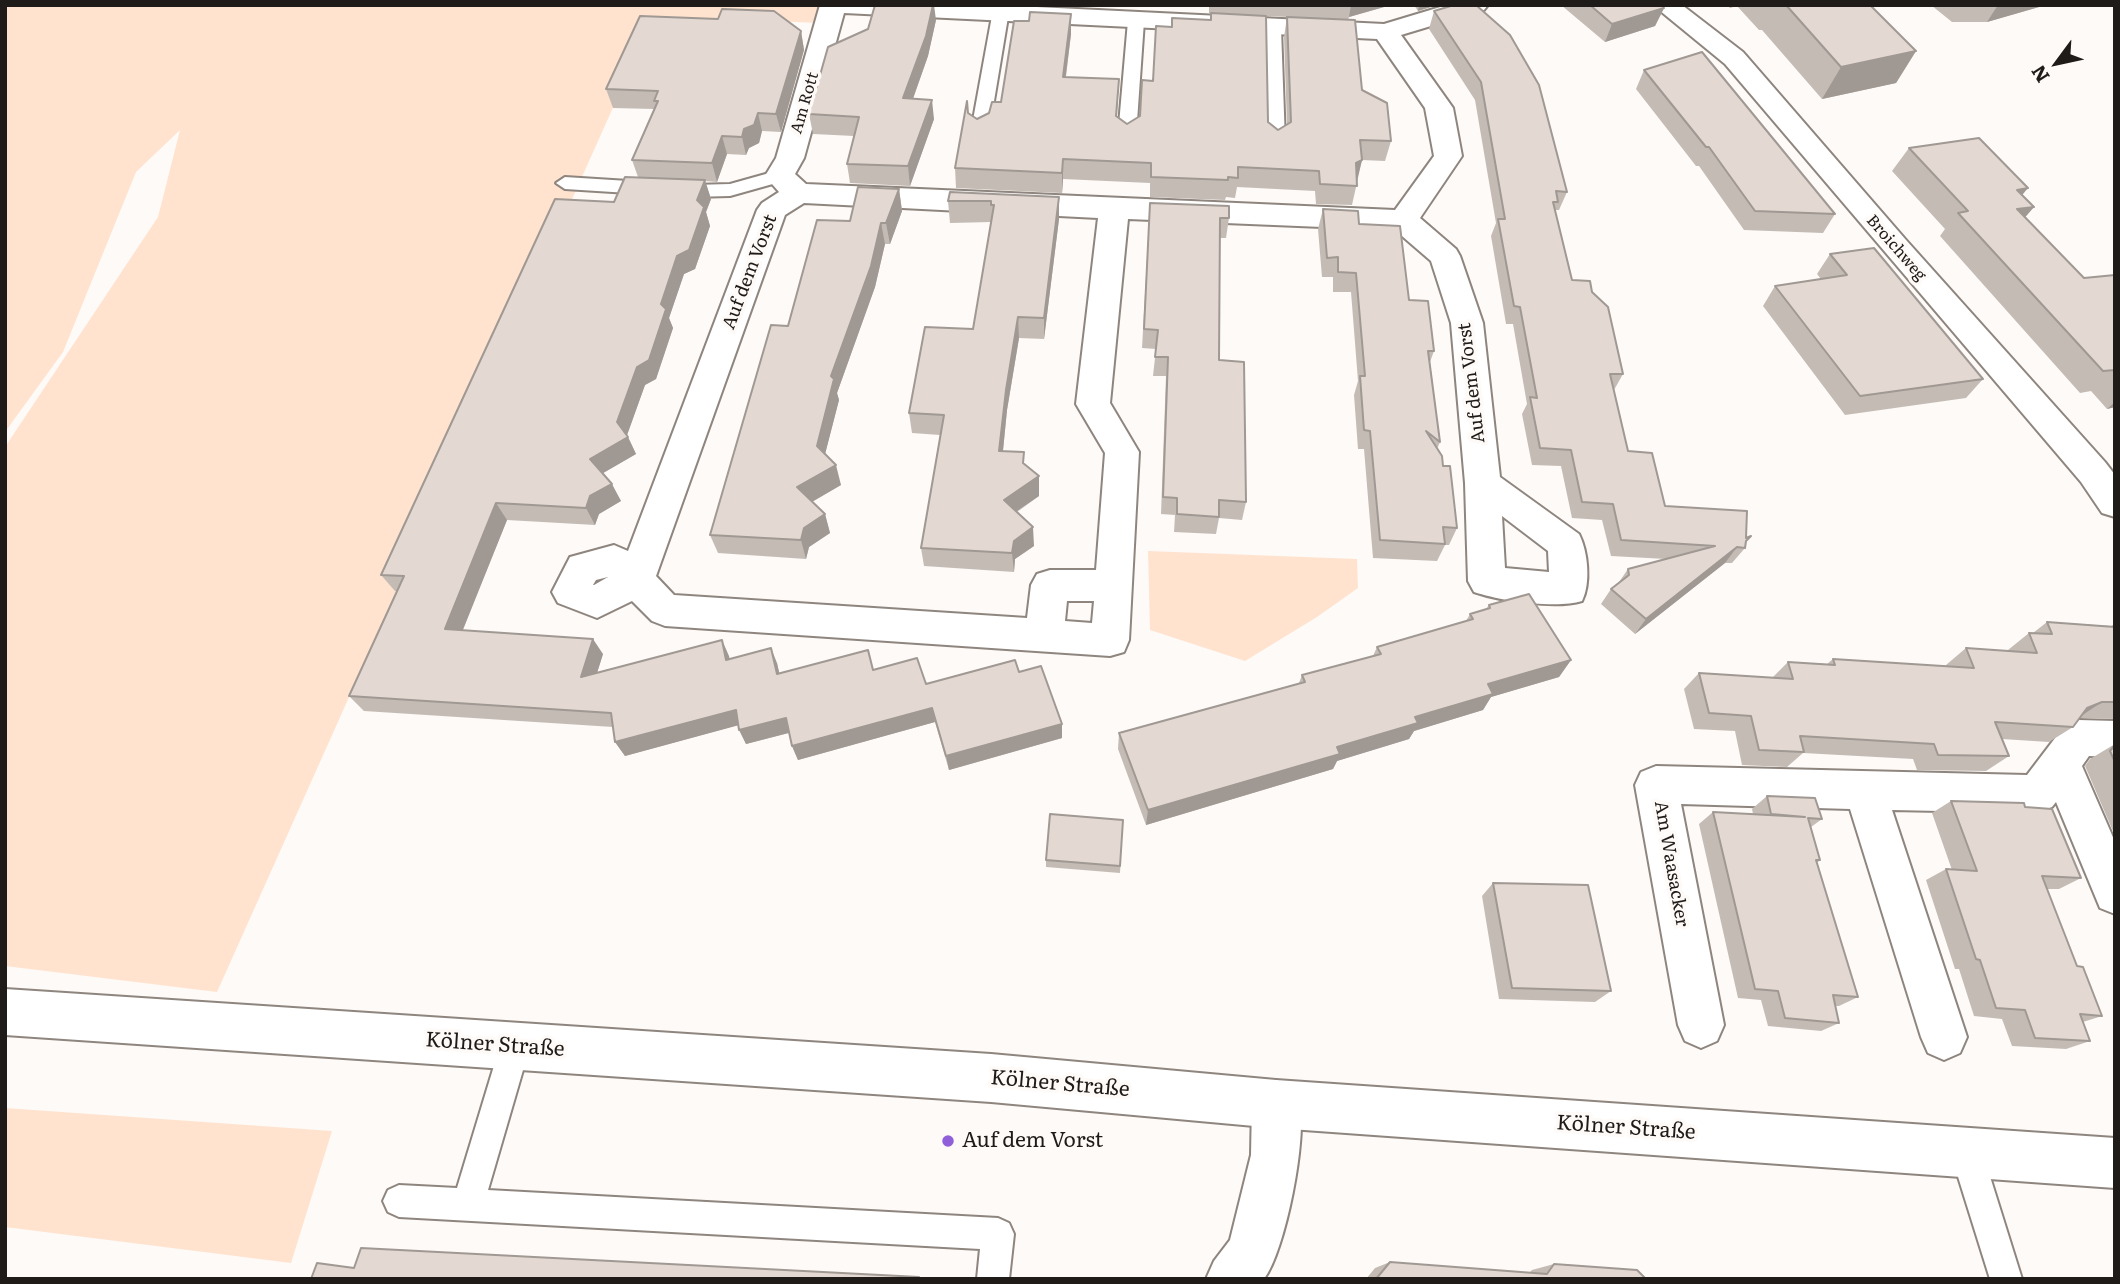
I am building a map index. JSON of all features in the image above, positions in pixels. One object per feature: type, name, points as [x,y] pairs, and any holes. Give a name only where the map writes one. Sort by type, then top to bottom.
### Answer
[{"type":"street","name":"Am Rott","points":[[789,184],[790,158],[833,5],[1001,10],[1136,21],[1168,13],[1273,28],[1385,32],[1475,5]]},
{"type":"street","name":"Broichweg","points":[[1666,5],[1734,58],[1895,247],[2104,470],[2115,503]]},
{"type":"street","points":[[789,184],[1114,208],[1403,220],[1448,156],[1439,108],[1385,32]]},
{"type":"street","name":"Auf dem Vorst","points":[[789,184],[772,210],[636,580],[665,610],[1110,640],[1122,452],[1093,404],[1114,208]]},
{"type":"street","name":"Auf dem Vorst","points":[[1403,220],[1445,256],[1467,323],[1483,483]]},
{"type":"street","points":[[1044,636],[1050,584],[1114,586]]},
{"type":"street","name":"Am Waasacker","points":[[1701,1025],[1657,785],[2037,794],[2079,738],[2115,739]]},
{"type":"street","points":[[2061,764],[2115,893]]},
{"type":"street","points":[[1865,790],[1944,1037]]},
{"type":"street","name":"Kölner Straße","points":[[5,1012],[1049,1082],[1276,1104],[2115,1163]]},
{"type":"street","points":[[1232,1279],[1253,1252],[1275,1155],[1276,1104]]},
{"type":"lane","points":[[980,131],[1001,10]]},
{"type":"lane","points":[[1127,136],[1136,21]]},
{"type":"lane","points":[[1273,28],[1276,142]]},
{"type":"lane","points":[[565,183],[692,191],[789,184]]},
{"type":"lane","points":[[468,1205],[515,1046]]},
{"type":"lane","points":[[1966,1151],[2006,1279]]},
{"type":"lane","points":[[399,1201],[998,1234],[993,1279]]},
{"type":"shaded area","points":[[5,5],[825,5],[819,23],[654,16],[217,992],[5,966],[5,447],[158,217],[180,130],[136,172],[63,352],[5,432]]},
{"type":"shaded area","points":[[1148,551],[1357,559],[1358,588],[1317,617],[1245,661],[1150,630]]},
{"type":"shaded area","points":[[5,1108],[332,1131],[291,1263],[5,1227]]},
{"type":"building","points":[[875,5],[933,5],[926,36],[903,98],[932,100],[908,166],[847,164],[859,117],[809,114],[828,47],[868,29]]},
{"type":"building","points":[[1454,5],[1476,5],[1510,35],[1539,85],[1567,192],[1556,191],[1558,202],[1553,202],[1572,280],[1590,281],[1592,292],[1608,307],[1623,374],[1610,374],[1628,451],[1652,453],[1665,506],[1747,511],[1746,538],[1751,536],[1746,541],[1745,548],[1737,547],[1646,619],[1611,589],[1629,575],[1628,569],[1715,546],[1621,540],[1613,504],[1582,502],[1571,450],[1540,448],[1530,397],[1537,398],[1520,307],[1514,306],[1498,219],[1505,219],[1481,82],[1434,11]]},
{"type":"building","points":[[1590,5],[1662,5],[1664,8],[1612,24]]},
{"type":"building","points":[[1786,5],[1870,5],[1916,51],[1841,67]]},
{"type":"building","points":[[722,9],[774,11],[801,31],[776,114],[758,113],[754,125],[744,129],[742,137],[722,136],[712,163],[632,160],[658,101],[654,101],[658,91],[606,89],[640,16],[718,19]]},
{"type":"building","points":[[1030,12],[1071,14],[1063,77],[1119,79],[1116,116],[1127,124],[1140,116],[1142,80],[1153,81],[1156,26],[1172,27],[1172,18],[1211,20],[1211,13],[1266,16],[1268,122],[1278,130],[1291,122],[1287,17],[1355,20],[1362,90],[1387,103],[1391,141],[1360,140],[1362,160],[1356,163],[1357,186],[1320,184],[1319,171],[1238,167],[1238,178],[1228,177],[1228,180],[1151,177],[1151,163],[1063,159],[1062,173],[955,168],[967,101],[968,113],[977,119],[989,113],[992,102],[1001,102],[1014,21],[1029,21]]},
{"type":"building","points":[[1702,52],[1835,214],[1755,211],[1709,147],[1706,147],[1644,70]]},
{"type":"building","points":[[1979,138],[2028,188],[2017,190],[2034,207],[2017,209],[2084,278],[2115,275],[2115,370],[2103,371],[1958,213],[1968,211],[1909,148]]},
{"type":"building","points":[[625,177],[705,180],[697,200],[704,207],[689,250],[677,256],[661,304],[666,309],[649,360],[637,367],[617,422],[628,437],[590,459],[612,484],[590,496],[586,508],[496,503],[445,629],[593,639],[581,677],[722,640],[726,660],[771,648],[777,674],[868,650],[873,670],[917,658],[926,684],[1015,660],[1019,672],[1041,666],[1062,724],[946,756],[932,708],[792,746],[786,718],[739,730],[736,710],[615,742],[611,713],[349,696],[404,576],[381,575],[555,199],[614,202]]},
{"type":"building","points":[[858,187],[899,189],[886,223],[881,223],[871,266],[831,376],[834,379],[817,446],[836,465],[797,487],[825,514],[804,528],[801,540],[710,535],[771,325],[788,326],[817,220],[850,221]]},
{"type":"building","points":[[950,192],[1059,197],[1044,318],[1018,317],[1006,390],[999,451],[1024,452],[1023,463],[1039,476],[1004,500],[1033,527],[1014,541],[1012,553],[921,548],[944,415],[909,413],[925,327],[973,329],[994,205],[991,205],[991,201],[948,201]]},
{"type":"building","points":[[1150,203],[1229,206],[1229,218],[1220,218],[1219,360],[1244,362],[1246,502],[1219,500],[1219,517],[1177,514],[1177,498],[1163,497],[1168,357],[1155,357],[1158,330],[1144,329]]},
{"type":"building","points":[[1323,209],[1358,211],[1359,224],[1400,226],[1409,300],[1428,301],[1434,351],[1428,351],[1440,442],[1426,431],[1442,456],[1443,466],[1450,466],[1457,528],[1443,527],[1445,544],[1380,540],[1370,431],[1364,430],[1360,376],[1365,376],[1356,273],[1338,272],[1338,257],[1327,258]]},
{"type":"building","points":[[1874,248],[1983,379],[1860,396],[1775,286],[1847,275],[1830,254]]},
{"type":"building","points":[[1529,594],[1571,660],[1488,684],[1493,694],[1415,717],[1418,723],[1337,747],[1340,754],[1148,810],[1119,733],[1305,682],[1302,675],[1381,654],[1377,647],[1473,619],[1470,614],[1490,608],[1489,605]]},
{"type":"building","points":[[2047,622],[2115,627],[2115,702],[2102,702],[2087,708],[2073,727],[1995,722],[2009,756],[1938,755],[1934,744],[1800,736],[1804,752],[1759,750],[1751,716],[1709,713],[1699,673],[1793,679],[1788,662],[1835,665],[1833,659],[1974,668],[1966,648],[2037,653],[2029,633],[2052,634]]},
{"type":"building","points":[[2115,745],[2115,762],[2110,751]]},
{"type":"building","points":[[1767,796],[1815,798],[1822,819],[1808,818],[1820,860],[1816,860],[1858,997],[1833,995],[1839,1023],[1785,1018],[1778,991],[1755,989],[1713,812],[1805,817],[1771,814]]},
{"type":"building","points":[[1951,801],[2024,803],[2025,807],[2052,809],[2081,878],[2042,876],[2077,966],[2083,967],[2102,1016],[2080,1014],[2090,1041],[2035,1038],[2025,1010],[1996,1008],[1980,960],[1976,959],[1946,869],[1977,871]]},
{"type":"building","points":[[1050,814],[1123,820],[1120,866],[1046,860]]},
{"type":"building","points":[[1493,883],[1588,885],[1611,991],[1512,988]]},
{"type":"building","points":[[361,1248],[919,1277],[311,1279],[317,1263],[354,1268]]},
{"type":"building","points":[[1390,1262],[1547,1274],[1554,1264],[1637,1270],[1646,1279],[1376,1279]]},
{"type":"place","name":"Auf dem Vorst","points":[[948,1141]]}]
